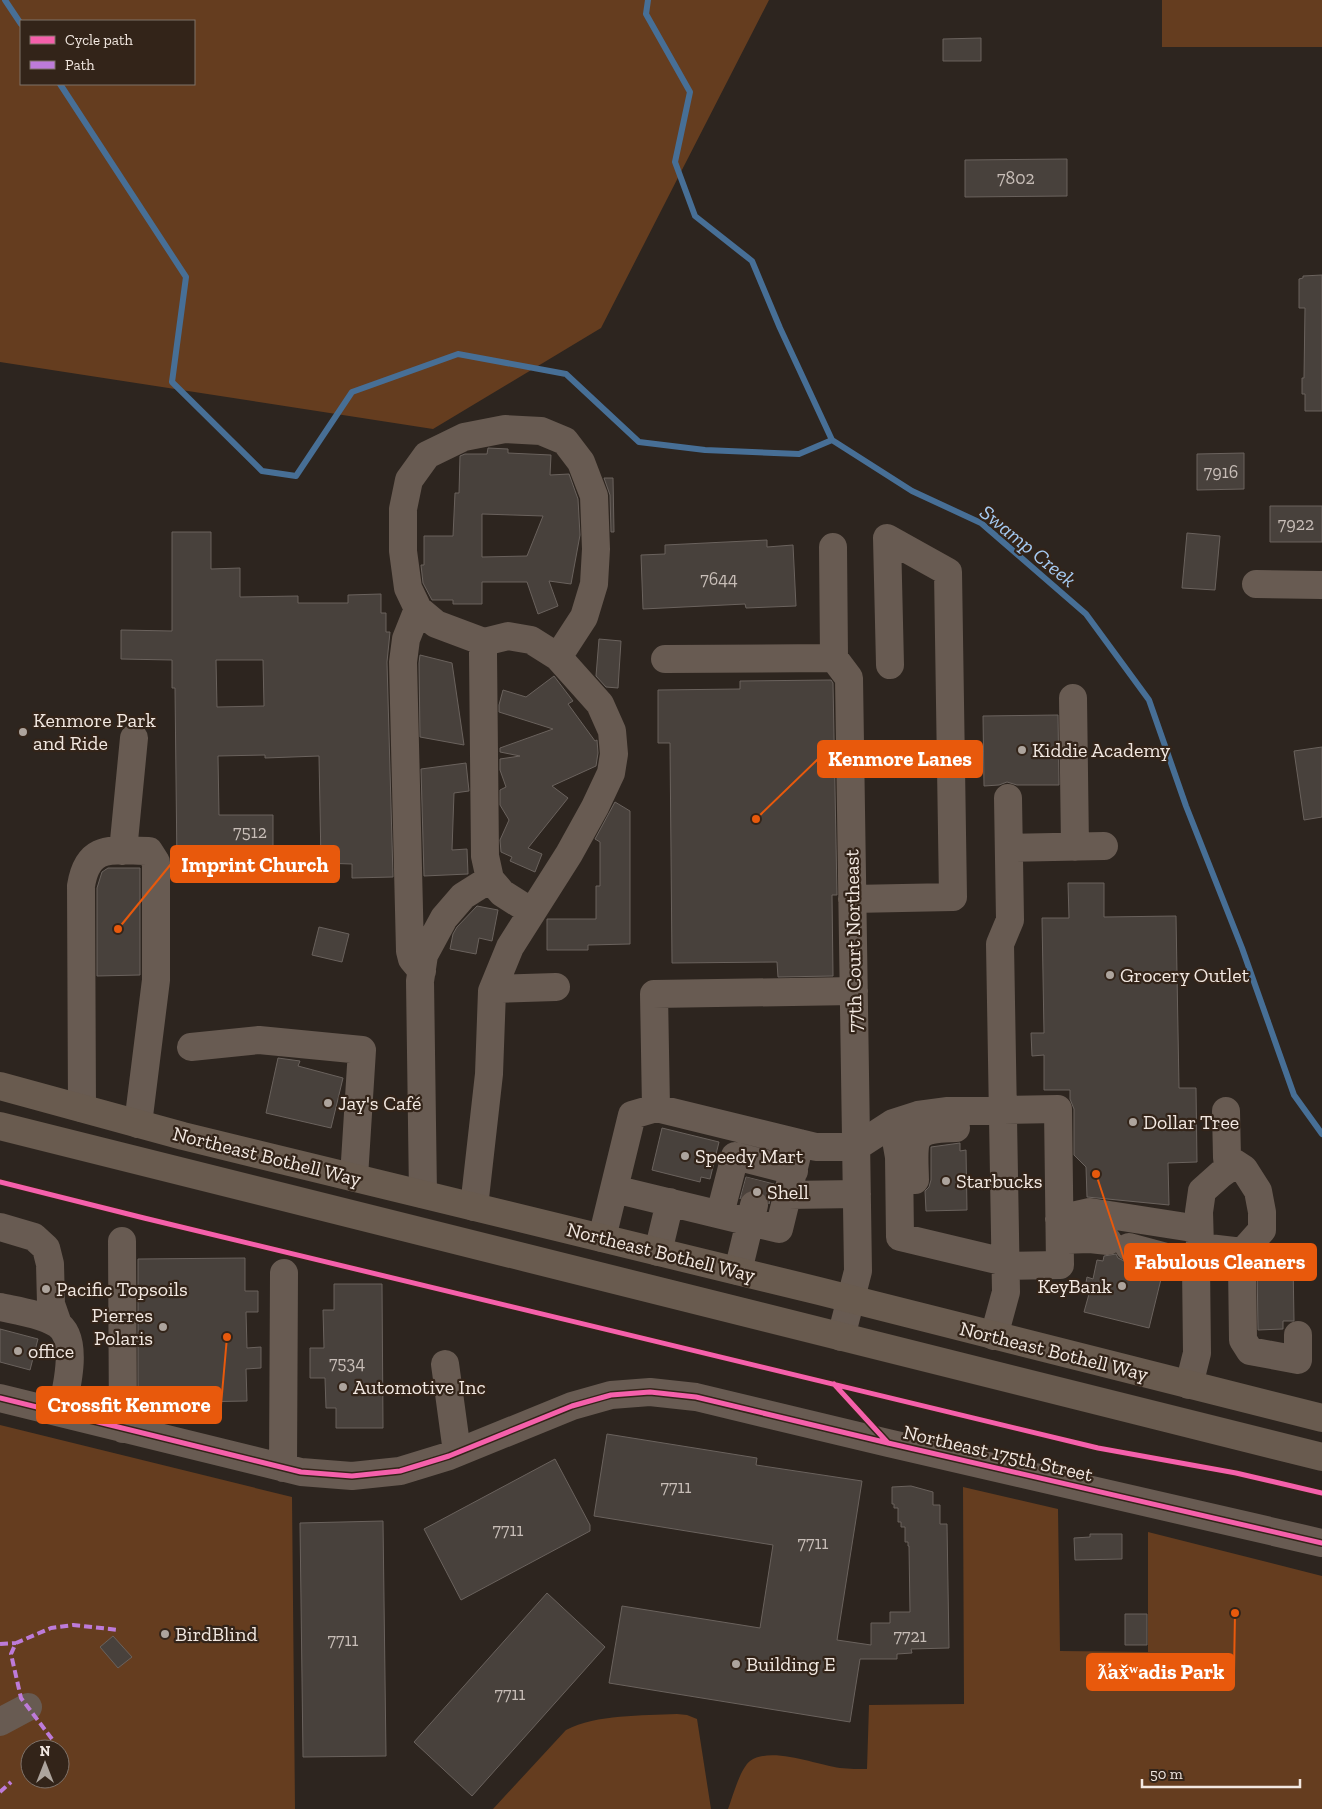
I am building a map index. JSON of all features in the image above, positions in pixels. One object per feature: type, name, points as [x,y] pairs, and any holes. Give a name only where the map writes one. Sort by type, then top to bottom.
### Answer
[{"type":"main road","name":"Northeast Bothell Way","points":[[0,1086],[183,1136],[738,1271],[1322,1418]]},
{"type":"main road","name":"Northeast Bothell Way","points":[[0,1126],[1322,1457]]},
{"type":"main road","points":[[128,1159],[176,1147],[183,1136]]},
{"type":"street","points":[[474,1207],[489,1074],[493,989],[510,947],[569,854],[595,807],[611,773],[614,754],[612,731],[600,704],[558,657],[531,640],[508,636],[484,642],[436,624],[418,608],[408,588],[403,552],[403,510],[409,480],[427,454],[464,437],[505,429],[540,431],[565,441],[581,462],[594,496],[596,549],[594,584],[584,617],[558,657]]},
{"type":"street","points":[[852,899],[953,897],[948,572],[887,538],[890,665]]},
{"type":"street","points":[[665,659],[834,658],[832,547]]},
{"type":"street","points":[[1256,584],[1322,585]]},
{"type":"street","points":[[418,608],[406,639],[403,662],[410,950],[412,959],[422,971]]},
{"type":"street","points":[[484,642],[485,856],[490,879],[502,894],[532,912]]},
{"type":"street","name":"77th Court Northeast","points":[[834,658],[849,678],[858,1271],[842,1337]]},
{"type":"street","points":[[1073,698],[1075,847]]},
{"type":"street","points":[[124,851],[134,738]]},
{"type":"street","points":[[994,1336],[1006,1292],[1000,944],[1010,920],[1008,798]]},
{"type":"street","points":[[1009,848],[1104,846]]},
{"type":"street","points":[[82,1108],[81,886],[83,871],[91,860],[101,852],[149,851],[156,862],[156,980],[149,1022],[138,1124]]},
{"type":"street","points":[[423,1194],[420,981],[424,955],[444,918],[463,896],[490,879]]},
{"type":"street","points":[[493,989],[556,987]]},
{"type":"street","points":[[656,1108],[654,994],[854,992]]},
{"type":"street","points":[[192,1047],[259,1040],[362,1050],[354,1177]]},
{"type":"street","points":[[602,1238],[632,1115],[656,1108],[816,1147],[856,1147],[893,1123],[918,1115],[948,1110],[1003,1119]]},
{"type":"street","points":[[893,1123],[899,1157],[900,1237],[1005,1264],[1060,1265],[1058,1109],[928,1130],[922,1134],[916,1140],[914,1148],[916,1241]]},
{"type":"street","points":[[1226,1111],[1227,1158],[1244,1169],[1258,1191],[1262,1212],[1262,1230],[1238,1257]]},
{"type":"street","points":[[720,1214],[735,1156],[779,1229],[800,1143]]},
{"type":"street","points":[[1189,1385],[1197,1353],[1199,1212],[1202,1191],[1235,1164]]},
{"type":"street","points":[[614,1189],[720,1214],[757,1192],[791,1183],[857,1194]]},
{"type":"street","points":[[738,1271],[757,1192]]},
{"type":"street","points":[[658,1252],[670,1202]]},
{"type":"street","points":[[1060,1230],[1090,1212],[1198,1247]]},
{"type":"street","points":[[0,1227],[34,1237],[46,1248],[50,1264],[51,1304],[58,1324],[66,1334],[68,1345],[69,1380],[61,1413]]},
{"type":"street","points":[[1060,1230],[1090,1239],[1118,1244],[1234,1250],[1242,1264],[1243,1340],[1250,1351],[1298,1360],[1298,1334]]},
{"type":"street","points":[[122,1241],[124,1429]]},
{"type":"street","points":[[282,1468],[284,1273]]},
{"type":"street","points":[[0,1307],[48,1319],[58,1324]]},
{"type":"street","points":[[445,1364],[456,1452]]},
{"type":"street","name":"Northeast 175th Street","points":[[0,1398],[282,1468],[302,1472],[352,1476],[400,1471],[456,1452],[572,1406],[611,1396],[650,1392],[696,1397],[898,1446],[1322,1543]]},
{"type":"street","points":[[0,1722],[28,1707]]},
{"type":"shaded area","points":[[0,0],[769,0],[601,328],[433,429],[0,362]]},
{"type":"shaded area","points":[[1162,0],[1322,0],[1322,47],[1162,47]]},
{"type":"shaded area","points":[[0,1425],[292,1497],[295,1809],[0,1809]]},
{"type":"shaded area","points":[[963,1487],[1058,1509],[1060,1651],[1148,1652],[1148,1532],[1322,1576],[1322,1809],[728,1809],[743,1770],[750,1761],[759,1757],[770,1755],[782,1756],[840,1768],[867,1769],[869,1705],[964,1704]]},
{"type":"shaded area","points":[[677,1714],[697,1719],[711,1809],[493,1809],[566,1730],[606,1718]]},
{"type":"building","points":[[981,38],[981,61],[943,61],[943,39]]},
{"type":"building","points":[[1067,159],[1067,196],[965,197],[965,160]]},
{"type":"building","points":[[1322,275],[1322,411],[1305,411],[1305,394],[1302,394],[1302,378],[1304,378],[1305,308],[1299,308],[1299,279],[1303,278],[1303,276]]},
{"type":"building","points":[[488,448],[508,449],[508,453],[551,455],[550,475],[569,474],[578,499],[580,535],[571,584],[549,581],[558,606],[538,614],[527,582],[482,582],[482,604],[453,604],[453,600],[432,600],[423,583],[421,565],[424,565],[424,536],[453,536],[455,493],[459,493],[460,456],[465,454],[487,454]],"holes":[[[482,514],[543,516],[527,556],[482,557]]]},
{"type":"building","points":[[1244,453],[1244,489],[1197,490],[1197,454]]},
{"type":"building","points":[[604,478],[613,478],[614,532],[611,532],[610,495]]},
{"type":"building","points":[[1270,506],[1322,506],[1322,542],[1270,542]]},
{"type":"building","points":[[172,532],[211,532],[211,569],[240,568],[240,597],[298,596],[298,603],[348,603],[348,595],[381,594],[381,613],[386,613],[386,632],[390,632],[387,662],[393,877],[352,878],[352,864],[321,863],[319,756],[265,758],[265,755],[218,756],[219,815],[273,815],[273,849],[211,850],[211,866],[177,867],[175,688],[172,688],[172,660],[121,659],[121,630],[172,631]],"holes":[[[216,660],[263,660],[264,706],[217,707]]]},
{"type":"building","points":[[1187,533],[1220,536],[1215,590],[1182,588]]},
{"type":"building","points":[[767,540],[767,547],[793,545],[796,606],[746,608],[745,604],[643,609],[641,555],[665,554],[665,545]]},
{"type":"building","points":[[599,639],[621,641],[618,688],[606,687],[596,676]]},
{"type":"building","points":[[420,655],[452,663],[464,745],[420,737]]},
{"type":"building","points":[[554,676],[573,701],[568,704],[595,741],[597,740],[598,753],[596,766],[552,786],[568,798],[528,848],[542,854],[535,872],[510,861],[512,857],[501,852],[500,840],[509,820],[500,805],[500,790],[506,787],[500,770],[500,759],[520,756],[500,752],[500,748],[553,729],[499,712],[499,705],[503,690],[526,697]]},
{"type":"building","points":[[831,680],[833,683],[837,895],[832,895],[833,976],[778,977],[777,962],[672,963],[670,743],[658,743],[658,690],[740,689],[740,681]]},
{"type":"building","name":"Kiddie Academy","points":[[1058,715],[1059,785],[1017,785],[1007,782],[999,785],[984,786],[983,716]]},
{"type":"building","points":[[1322,747],[1322,817],[1304,820],[1294,751]]},
{"type":"building","points":[[466,763],[469,791],[454,793],[452,850],[467,849],[468,874],[424,876],[421,769]]},
{"type":"building","points":[[615,802],[630,811],[630,944],[588,945],[588,950],[547,950],[547,919],[596,919],[596,886],[600,886],[600,842],[595,839]]},
{"type":"building","points":[[108,868],[140,868],[140,975],[97,976],[97,888],[102,872]]},
{"type":"building","name":"Grocery Outlet","points":[[1068,883],[1104,883],[1104,917],[1176,916],[1179,1088],[1196,1088],[1197,1162],[1168,1163],[1169,1205],[1087,1197],[1086,1167],[1074,1155],[1074,1109],[1070,1099],[1070,1090],[1044,1090],[1044,1055],[1032,1056],[1031,1033],[1044,1033],[1042,918],[1069,918]]},
{"type":"building","points":[[477,906],[498,910],[492,941],[479,938],[476,954],[450,949],[453,934],[457,927]]},
{"type":"building","points":[[319,927],[349,934],[342,962],[312,955]]},
{"type":"building","points":[[278,1058],[300,1061],[298,1066],[343,1078],[331,1128],[266,1113]]},
{"type":"building","name":"Speedy Mart","points":[[662,1128],[719,1142],[710,1179],[701,1177],[700,1182],[652,1170]]},
{"type":"building","name":"Starbucks","points":[[960,1143],[960,1151],[966,1150],[967,1210],[926,1211],[925,1191],[929,1187],[931,1180],[931,1147]]},
{"type":"building","points":[[746,1177],[774,1184],[769,1204],[765,1194],[757,1190],[749,1190],[740,1199]]},
{"type":"building","name":"KeyBank","points":[[1116,1254],[1118,1258],[1126,1262],[1125,1266],[1162,1275],[1149,1328],[1084,1312],[1089,1294],[1084,1293],[1087,1277],[1093,1279],[1097,1260],[1103,1261],[1104,1256]]},
{"type":"building","points":[[245,1258],[245,1291],[258,1291],[258,1312],[246,1312],[247,1348],[261,1347],[261,1368],[246,1369],[247,1401],[191,1402],[191,1412],[138,1396],[138,1259]]},
{"type":"building","points":[[1257,1261],[1293,1261],[1294,1321],[1283,1321],[1283,1329],[1258,1330]]},
{"type":"building","points":[[334,1284],[382,1284],[383,1428],[336,1428],[336,1408],[326,1408],[325,1378],[310,1378],[310,1348],[324,1348],[323,1310],[334,1310]]},
{"type":"building","name":"office","points":[[0,1329],[38,1339],[30,1370],[0,1362]]},
{"type":"building","points":[[607,1434],[757,1458],[756,1465],[862,1481],[837,1640],[871,1645],[871,1623],[890,1623],[890,1612],[910,1612],[909,1546],[908,1542],[905,1542],[905,1527],[901,1527],[901,1522],[898,1522],[898,1508],[894,1508],[894,1504],[892,1504],[892,1487],[911,1486],[933,1492],[933,1505],[940,1505],[940,1524],[947,1524],[949,1648],[911,1649],[912,1653],[897,1654],[897,1659],[860,1659],[850,1722],[609,1683],[622,1606],[760,1628],[773,1545],[594,1516]]},
{"type":"building","points":[[555,1459],[590,1525],[590,1531],[461,1600],[424,1529]]},
{"type":"building","points":[[383,1521],[386,1756],[303,1757],[300,1523]]},
{"type":"building","points":[[1090,1534],[1122,1534],[1122,1559],[1075,1560],[1074,1538],[1090,1537]]},
{"type":"building","points":[[547,1593],[605,1647],[472,1796],[414,1742]]},
{"type":"building","points":[[1125,1614],[1147,1614],[1147,1645],[1125,1645]]},
{"type":"building","points":[[113,1636],[132,1657],[118,1668],[100,1647]]},
{"type":"waterway","points":[[5,0],[20,22]]},
{"type":"waterway","name":"Swamp Creek","points":[[648,0],[646,14],[690,92],[675,162],[695,216],[752,261],[780,328],[832,440],[912,491],[981,523],[1086,614],[1149,700],[1186,806],[1242,948],[1294,1095],[1322,1134]]},
{"type":"waterway","points":[[61,85],[186,277],[172,382],[262,471],[296,476],[352,392],[458,354],[566,374],[639,442],[705,450],[799,454],[832,440]]},
{"type":"tunnel","points":[[754,1203],[760,1181]]},
{"type":"marked path","points":[[52,1739],[21,1698],[11,1654],[16,1643],[51,1628],[73,1625],[119,1630]]},
{"type":"marked path","points":[[0,1644],[16,1643]]},
{"type":"marked path","points":[[0,1792],[11,1782]]},
{"type":"cycle path","points":[[0,1182],[1098,1448],[1236,1473],[1322,1493]]},
{"type":"cycle path","points":[[834,1384],[888,1443]]},
{"type":"cycle path","points":[[0,1398],[301,1472],[352,1476],[400,1471],[449,1456],[572,1406],[611,1395],[650,1392],[696,1397],[1322,1543]]},
{"type":"place","name":"Kenmore Park and Ride","points":[[23,732]]},
{"type":"place","name":"Kiddie Academy","points":[[1022,750]]},
{"type":"place","name":"Kenmore Lanes","points":[[756,819]]},
{"type":"place","name":"Imprint Church","points":[[118,929]]},
{"type":"place","name":"Grocery Outlet","points":[[1110,975]]},
{"type":"place","name":"Jay's Café","points":[[328,1103]]},
{"type":"place","name":"Dollar Tree","points":[[1133,1122]]},
{"type":"place","name":"Speedy Mart","points":[[685,1156]]},
{"type":"place","name":"Fabulous Cleaners","points":[[1096,1174]]},
{"type":"place","name":"Starbucks","points":[[946,1181]]},
{"type":"place","name":"Shell","points":[[757,1192]]},
{"type":"place","name":"KeyBank","points":[[1122,1286]]},
{"type":"place","name":"Pacific Topsoils","points":[[46,1289]]},
{"type":"place","name":"Pierres Polaris","points":[[163,1327]]},
{"type":"place","name":"Crossfit Kenmore","points":[[227,1337]]},
{"type":"place","name":"office","points":[[18,1351]]},
{"type":"place","name":"Automotive Inc","points":[[343,1387]]},
{"type":"place","name":"ƛ̕ax̌ʷadis Park","points":[[1235,1613]]},
{"type":"place","name":"BirdBlind","points":[[165,1634]]},
{"type":"place","name":"Building E","points":[[736,1664]]}]
